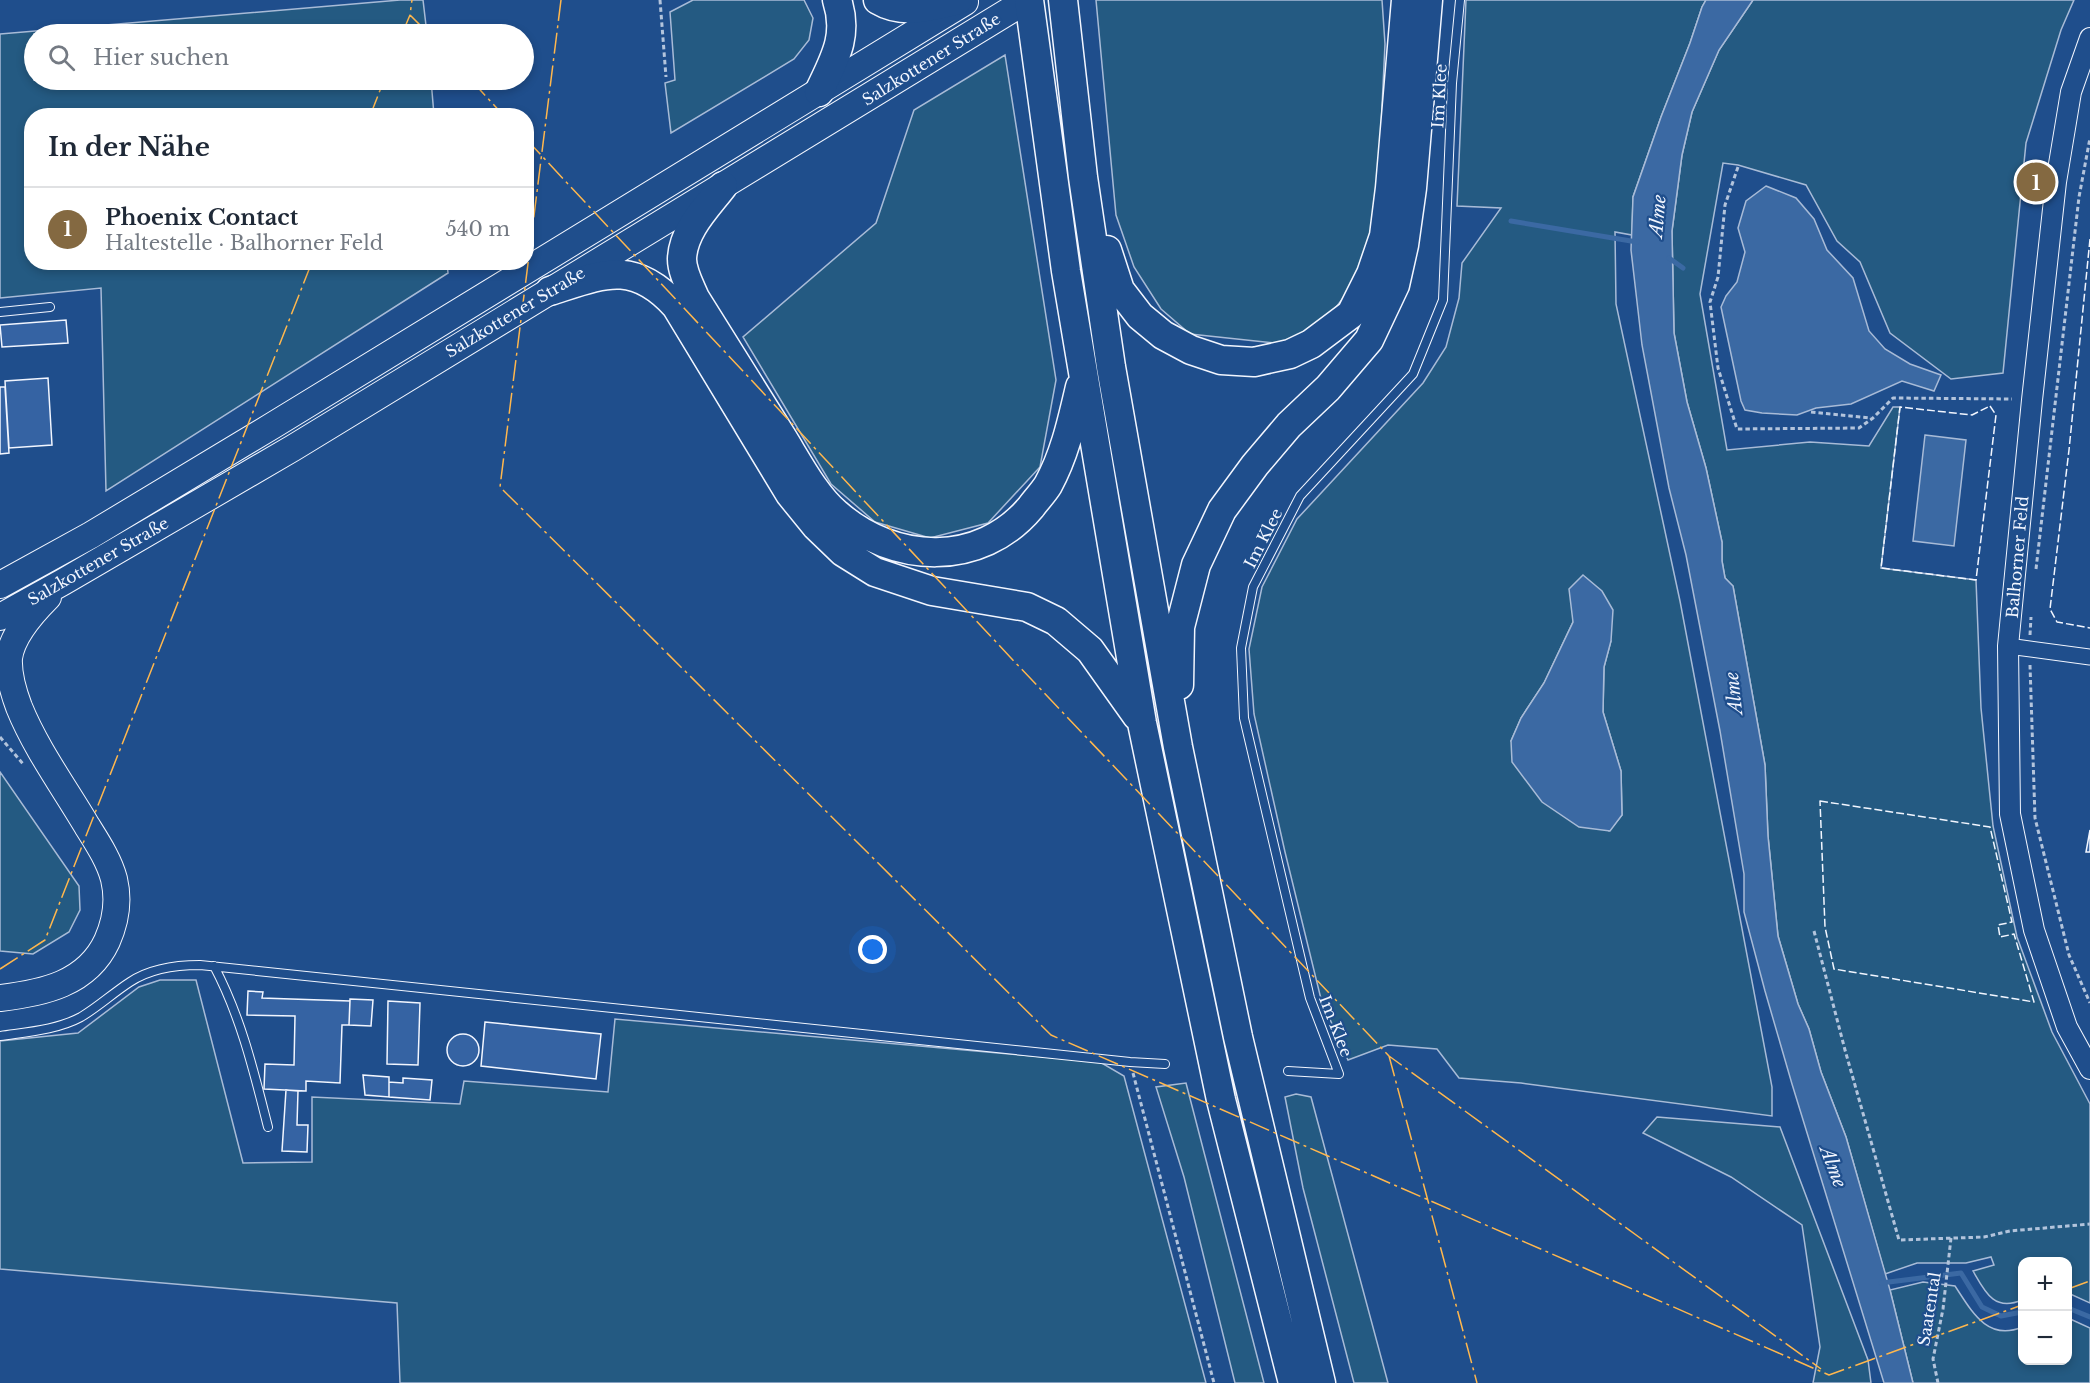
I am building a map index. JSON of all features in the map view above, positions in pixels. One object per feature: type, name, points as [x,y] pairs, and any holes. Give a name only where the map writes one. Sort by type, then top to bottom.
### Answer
[{"type":"highway","points":[[819,92],[832,64],[842,29],[842,17],[837,0]]},
{"type":"highway","points":[[878,0],[906,9],[933,7],[958,0]]},
{"type":"highway","name":"Salzkottener Straße","points":[[534,266],[968,0]]},
{"type":"highway","points":[[1083,177],[1120,290],[1140,316],[1163,335],[1191,350],[1221,360],[1254,362],[1290,354],[1311,344],[1351,314],[1371,274],[1384,236],[1406,0]]},
{"type":"highway","points":[[1178,747],[1180,627],[1196,565],[1222,510],[1255,465],[1289,425],[1328,388],[1369,340],[1395,285],[1404,245],[1412,188],[1428,0]]},
{"type":"highway","points":[[1063,4],[1083,177],[1111,367],[1178,747],[1238,1036],[1321,1383]]},
{"type":"highway","points":[[1029,9],[1066,272],[1142,723],[1221,1100],[1293,1383]]},
{"type":"highway","name":"Salzkottener Straße","points":[[0,617],[293,448],[723,186],[1029,9]]},
{"type":"highway","points":[[723,186],[686,238],[682,260],[686,277],[695,298],[809,480],[835,514],[867,536],[894,547],[928,553],[963,549],[994,539],[1012,526],[1021,519],[1047,487],[1056,468],[1065,448],[1083,373]]},
{"type":"highway","name":"Salzkottener Straße","points":[[0,585],[91,536],[527,270]]},
{"type":"highway","points":[[550,291],[621,273],[644,279],[663,292],[676,306],[790,494],[816,526],[843,552],[875,572],[932,591],[1027,607],[1056,621],[1090,650],[1142,723]]},
{"type":"highway","points":[[0,998],[32,994],[63,985],[86,971],[103,951],[114,927],[117,900],[113,878],[103,853],[27,725],[10,681],[9,657],[20,630],[63,582]]},
{"type":"highway","points":[[0,696],[27,725]]},
{"type":"street","name":"Balhorner Feld","points":[[2090,38],[2084,69],[2071,92],[2056,182],[2008,646],[2010,814],[2034,930],[2067,1028],[2090,1069]]},
{"type":"street","points":[[2008,646],[2090,657]]},
{"type":"lane","name":"Im Klee","points":[[1288,1071],[1339,1074],[1310,998],[1244,718],[1240,648],[1253,587],[1300,496],[1413,374],[1443,300],[1452,83],[1460,0]]},
{"type":"lane","points":[[0,312],[50,307]]},
{"type":"lane","points":[[0,1036],[36,1031],[80,1017],[131,981],[174,965],[214,966],[1165,1064]]},
{"type":"lane","points":[[214,966],[227,989],[244,1037],[268,1127]]},
{"type":"path","points":[[660,0],[666,77]]},
{"type":"path","points":[[2034,579],[2079,197],[2090,138]]},
{"type":"path","points":[[1738,167],[1725,205],[1718,277],[1710,302],[1718,368],[1737,429],[1859,428],[1893,398],[2012,399]]},
{"type":"path","points":[[1811,412],[1873,418]]},
{"type":"path","points":[[2031,614],[2029,648],[2035,818],[2069,955],[2090,1003]]},
{"type":"path","points":[[0,737],[28,770]]},
{"type":"path","points":[[1814,931],[1899,1240],[1984,1237],[2010,1231],[2090,1224]]},
{"type":"path","points":[[1130,1062],[1214,1383]]},
{"type":"path","name":"Saatental","points":[[1938,1383],[1932,1359],[1943,1309],[1951,1238]]},
{"type":"shaded area","points":[[400,0],[423,0],[426,24],[118,24]]},
{"type":"shaded area","points":[[693,0],[804,0],[813,18],[809,40],[794,59],[671,133],[665,83],[675,80],[670,12]]},
{"type":"shaded area","points":[[1096,0],[1382,0],[1385,44],[1377,212],[1354,284],[1330,315],[1285,344],[1190,334],[1161,309],[1134,267],[1116,215]]},
{"type":"shaded area","points":[[1466,0],[1706,0],[1633,197],[1632,235],[1615,232],[1616,304],[1680,601],[1772,1087],[1772,1116],[1521,1083],[1459,1078],[1437,1049],[1388,1045],[1348,1060],[1321,999],[1254,714],[1249,649],[1262,587],[1297,519],[1423,383],[1446,347],[1459,298],[1462,263],[1501,208],[1457,206]],"holes":[[[1573,622],[1611,641],[1604,667],[1603,712],[1621,771],[1622,815],[1609,831],[1511,741],[1521,718],[1544,683]]]},
{"type":"shaded area","points":[[1753,0],[2074,0],[2061,30],[2026,143],[2003,373],[1951,379],[1890,333],[1860,262],[1837,241],[1806,185],[1738,165],[1723,163],[1700,294],[1727,450],[1810,442],[1869,446],[1893,407],[1900,407],[1881,568],[1976,580],[1981,708],[1993,826],[2017,937],[2052,1032],[2090,1104],[2090,1303],[2072,1295],[2072,1257],[2018,1257],[2018,1301],[2012,1303],[1997,1302],[1992,1298],[1986,1293],[1973,1271],[1994,1265],[1991,1257],[1966,1263],[1917,1263],[1885,1274],[1846,1137],[1821,1072],[1809,1029],[1798,1004],[1778,936],[1768,836],[1765,765],[1733,586],[1725,578],[1722,542],[1706,468],[1687,402],[1674,333],[1672,231],[1682,155],[1692,112],[1719,50]]},
{"type":"shaded area","points":[[24,32],[24,90],[432,90],[433,108],[24,108],[24,270],[448,270],[448,273],[106,491],[101,288],[0,298],[0,34]]},
{"type":"shaded area","points":[[1005,55],[1056,380],[1040,467],[988,523],[930,538],[875,522],[831,484],[743,337],[876,223],[914,110]]},
{"type":"shaded area","points":[[0,772],[79,886],[80,910],[69,932],[33,954],[0,951]]},
{"type":"shaded area","points":[[160,980],[196,980],[243,1163],[312,1162],[312,1097],[460,1104],[464,1081],[608,1092],[615,1019],[1100,1062],[1124,1076],[1206,1383],[400,1383],[397,1303],[0,1269],[0,1041],[78,1033],[139,987]]},
{"type":"shaded area","points":[[1186,1083],[1264,1383],[1235,1383],[1184,1177],[1156,1087]]},
{"type":"shaded area","points":[[1296,1094],[1311,1097],[1388,1383],[1354,1383],[1303,1188],[1285,1097]]},
{"type":"shaded area","points":[[1657,1117],[1780,1127],[1868,1360],[1871,1383],[1813,1383],[1820,1347],[1802,1225],[1731,1177],[1643,1133]]},
{"type":"shaded area","points":[[1923,1282],[1955,1286],[1981,1321],[1999,1330],[2010,1331],[2018,1328],[2018,1365],[2072,1365],[2072,1320],[2090,1328],[2090,1383],[1913,1383],[1890,1290]]},
{"type":"water","name":"Alme","points":[[1706,0],[1753,0],[1719,50],[1692,112],[1682,155],[1672,231],[1674,333],[1687,402],[1706,468],[1722,542],[1725,578],[1733,586],[1765,765],[1768,836],[1778,936],[1821,1072],[1846,1137],[1890,1290],[1913,1383],[1884,1383],[1792,1084],[1744,912],[1744,874],[1720,731],[1686,555],[1669,488],[1642,345],[1631,250],[1633,197]]},
{"type":"water","points":[[1766,186],[1796,198],[1814,219],[1827,250],[1853,278],[1869,331],[1885,349],[1910,364],[1941,375],[1934,391],[1902,381],[1851,404],[1816,408],[1797,415],[1745,410],[1741,401],[1721,307],[1737,282],[1745,252],[1738,228],[1746,201]]},
{"type":"water","points":[[1925,435],[1966,440],[1954,546],[1913,541]]},
{"type":"water","points":[[1583,575],[1602,591],[1613,610],[1611,641],[1604,667],[1603,712],[1621,771],[1622,815],[1610,831],[1579,827],[1542,802],[1512,762],[1511,741],[1521,718],[1544,683],[1573,622],[1569,589]]},
{"type":"building","points":[[66,320],[68,343],[2,347],[0,325]]},
{"type":"building","points":[[48,378],[52,445],[9,448],[5,381]]},
{"type":"building","points":[[0,387],[5,387],[9,453],[0,454]]},
{"type":"building","points":[[2090,830],[2090,852],[2086,852]]},
{"type":"building","points":[[248,991],[263,992],[262,998],[350,1001],[349,1025],[342,1025],[340,1083],[306,1081],[306,1091],[264,1089],[265,1064],[294,1065],[295,1016],[247,1015]]},
{"type":"building","points":[[350,999],[373,1000],[371,1026],[349,1025]]},
{"type":"building","points":[[388,1001],[420,1003],[418,1065],[387,1064]]},
{"type":"building","points":[[485,1022],[601,1034],[596,1079],[481,1066]]},
{"type":"building","points":[[463,1034],[474,1039],[479,1050],[474,1061],[463,1066],[452,1061],[447,1050],[452,1039]]},
{"type":"building","points":[[363,1075],[389,1077],[389,1097],[365,1095]]},
{"type":"building","points":[[403,1078],[432,1080],[430,1100],[389,1097],[389,1082],[403,1083]]},
{"type":"building","points":[[286,1090],[298,1091],[297,1125],[308,1125],[307,1152],[282,1151]]},
{"type":"waterway","points":[[1511,221],[1637,242]]},
{"type":"waterway","points":[[1669,258],[1683,268]]},
{"type":"waterway","points":[[1881,1283],[1961,1273],[1982,1307],[2001,1316],[2018,1313]]},
{"type":"waterway","points":[[2072,1310],[2090,1317]]},
{"type":"fence","points":[[2090,239],[2069,450],[2050,609],[2057,622],[2090,628]]},
{"type":"fence","points":[[1990,406],[1996,415],[1976,580],[1881,568],[1900,407],[1972,415],[1990,406]]},
{"type":"fence","points":[[1820,801],[1990,827],[2012,922],[1998,925],[2000,937],[2014,934],[2034,1002],[1834,969],[1825,927],[1820,801]]},
{"type":"power","points":[[406,24],[412,0]]},
{"type":"power","points":[[534,216],[561,0]]},
{"type":"power","points":[[410,15],[419,24]]},
{"type":"power","points":[[373,108],[380,90]]},
{"type":"power","points":[[480,90],[497,108]]},
{"type":"power","points":[[534,148],[1011,658],[1389,1056],[1821,1369]]},
{"type":"power","points":[[0,969],[45,940],[309,270]]},
{"type":"power","points":[[527,270],[500,487],[1051,1035],[1829,1375],[2018,1306]]},
{"type":"power","points":[[1389,1056],[1477,1383]]},
{"type":"power","points":[[2072,1288],[2090,1281]]},
{"type":"place","name":"Phoenix Contact","points":[[2036,182]]}]
